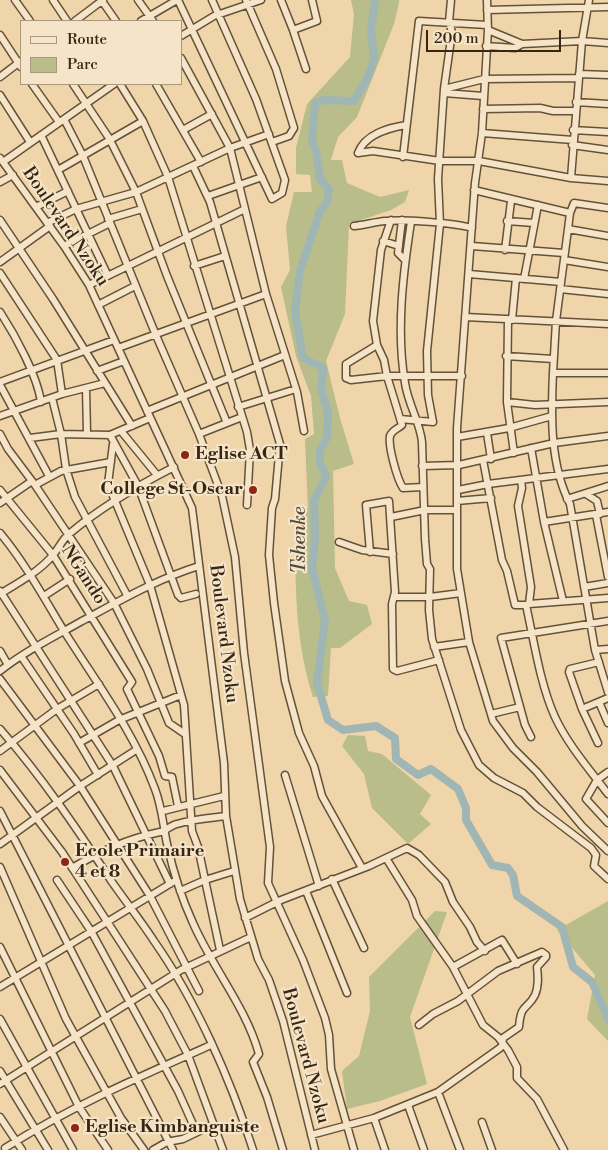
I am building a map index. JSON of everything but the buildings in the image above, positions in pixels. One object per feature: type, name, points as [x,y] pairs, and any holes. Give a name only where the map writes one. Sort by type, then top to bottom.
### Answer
[{"type":"street","points":[[15,0],[29,20]]},
{"type":"street","points":[[53,0],[66,20]]},
{"type":"street","points":[[76,20],[94,3],[103,0],[115,20]]},
{"type":"street","points":[[138,0],[151,18],[177,0],[246,141],[272,199],[281,195],[285,182],[272,142],[235,48],[212,0]]},
{"type":"street","points":[[182,35],[218,14],[247,2],[260,0]]},
{"type":"street","points":[[281,0],[306,69]]},
{"type":"street","points":[[293,30],[317,21],[312,0]]},
{"type":"street","points":[[400,420],[432,422],[427,376],[430,316],[440,224],[438,193],[444,91],[452,32],[449,22],[451,0]]},
{"type":"street","points":[[487,0],[482,134],[474,190],[472,246],[457,437],[459,465],[456,552],[461,592],[469,642],[476,658],[491,714],[513,748],[582,826],[608,851]]},
{"type":"street","points":[[571,178],[573,130],[582,41],[589,0]]},
{"type":"street","points":[[247,2],[276,69],[294,128],[289,136],[272,142]]},
{"type":"street","points":[[487,10],[608,8]]},
{"type":"street","points":[[404,157],[406,125],[419,21],[449,22],[487,28],[522,44]]},
{"type":"street","points":[[0,35],[20,64],[0,77]]},
{"type":"street","points":[[486,46],[515,48],[522,44],[582,41],[608,43]]},
{"type":"street","points":[[182,60],[230,148],[266,294],[296,389],[304,431]]},
{"type":"street","points":[[444,91],[484,79],[608,75]]},
{"type":"street","points":[[33,85],[62,120],[83,156],[155,334],[199,434],[222,496],[236,557],[244,653],[270,848],[268,883],[275,903],[303,960],[325,1018],[331,1069],[354,1150]]},
{"type":"street","points":[[74,85],[109,138],[136,192],[157,251],[227,423]]},
{"type":"street","points":[[1,160],[113,85]]},
{"type":"street","points":[[121,85],[143,121],[168,177],[242,417],[250,450],[246,505]]},
{"type":"street","points":[[157,85],[201,162]]},
{"type":"street","points":[[444,91],[483,96]]},
{"type":"street","points":[[0,95],[30,142]]},
{"type":"street","points":[[576,102],[608,104]]},
{"type":"street","points":[[483,109],[540,108],[553,111],[576,111]]},
{"type":"street","points":[[183,130],[212,114]]},
{"type":"street","points":[[58,170],[109,138],[143,121]]},
{"type":"street","points":[[406,125],[379,132],[365,142],[358,154],[373,151],[440,161],[479,161],[571,178],[608,181]]},
{"type":"street","points":[[573,130],[608,132]]},
{"type":"street","points":[[0,262],[19,250],[48,224],[76,209],[136,192],[246,141],[269,134]]},
{"type":"street","points":[[482,134],[572,143],[608,150]]},
{"type":"street","points":[[40,135],[108,276]]},
{"type":"street","name":"Boulevard Nzoku","points":[[1,160],[64,246],[89,285],[192,508],[224,763],[224,796],[234,871],[245,918],[258,959],[269,980],[284,1021],[315,1150]]},
{"type":"street","points":[[192,166],[208,196],[280,446],[275,499],[272,508],[270,555],[284,679],[301,739],[314,766],[322,796],[362,868]]},
{"type":"street","points":[[0,182],[13,175]]},
{"type":"street","points":[[208,196],[240,187],[262,177]]},
{"type":"street","points":[[474,190],[511,201],[570,213]]},
{"type":"street","points":[[36,207],[68,191]]},
{"type":"street","points":[[505,250],[507,220],[511,201]]},
{"type":"street","points":[[608,208],[575,202],[570,213],[556,321],[551,404],[558,474],[572,518],[595,650],[608,692]]},
{"type":"street","points":[[524,279],[538,205]]},
{"type":"street","points":[[64,246],[109,221],[142,209]]},
{"type":"street","points":[[89,285],[157,251],[216,225],[245,209]]},
{"type":"street","points":[[0,220],[53,299],[132,426]]},
{"type":"street","points":[[391,220],[383,241],[373,312],[378,346],[384,360],[401,426],[393,431],[390,438],[400,483],[405,488],[423,488]]},
{"type":"street","points":[[354,226],[402,220],[462,225],[472,228]]},
{"type":"street","points":[[402,220],[399,255],[405,260]]},
{"type":"street","points":[[507,220],[534,223]]},
{"type":"street","points":[[411,222],[405,260],[401,321],[404,376],[416,421],[421,428],[430,626],[434,647],[461,730],[482,770],[523,793],[537,807],[592,848],[596,855],[594,866],[608,879]]},
{"type":"street","points":[[568,229],[608,236]]},
{"type":"street","points":[[383,241],[399,246]]},
{"type":"street","points":[[472,246],[505,250],[529,249],[608,267]]},
{"type":"street","points":[[194,266],[225,256]]},
{"type":"street","points":[[0,274],[57,360],[62,394]]},
{"type":"street","points":[[469,274],[524,279],[608,294]]},
{"type":"street","points":[[514,453],[509,428],[506,356],[516,278]]},
{"type":"street","points":[[98,305],[135,286]]},
{"type":"street","points":[[118,348],[266,294]]},
{"type":"street","points":[[0,312],[30,370],[39,390],[41,402]]},
{"type":"street","points":[[465,317],[608,324]]},
{"type":"street","points":[[49,476],[0,383],[30,370],[114,340]]},
{"type":"street","points":[[378,346],[346,364],[345,375],[351,380],[387,376],[462,376]]},
{"type":"street","points":[[147,411],[256,365],[285,355]]},
{"type":"street","points":[[506,356],[553,360]]},
{"type":"street","points":[[97,371],[124,361]]},
{"type":"street","points":[[553,373],[608,373]]},
{"type":"street","points":[[0,416],[62,394],[104,383]]},
{"type":"street","points":[[86,388],[87,433]]},
{"type":"street","points":[[238,407],[296,389]]},
{"type":"street","points":[[52,398],[61,434],[66,469],[75,497],[127,595]]},
{"type":"street","points":[[507,402],[528,405],[608,402]]},
{"type":"street","points":[[457,437],[487,433],[552,416]]},
{"type":"street","points":[[199,434],[242,417]]},
{"type":"street","points":[[30,438],[87,433],[110,435],[150,418]]},
{"type":"street","points":[[121,431],[158,475]]},
{"type":"street","points":[[487,433],[491,458]]},
{"type":"street","points":[[0,434],[8,449],[34,483],[114,603],[127,626],[170,725],[184,734]]},
{"type":"street","points":[[110,435],[113,444],[138,486],[179,597],[196,594]]},
{"type":"street","points":[[422,466],[459,465],[554,443],[608,436]]},
{"type":"street","points":[[113,444],[107,480],[114,502],[150,585],[181,695],[191,820],[220,950]]},
{"type":"street","points":[[531,448],[538,478],[544,522],[563,601]]},
{"type":"street","points":[[0,453],[8,449]]},
{"type":"street","points":[[483,460],[502,560],[507,571],[515,605],[608,598]]},
{"type":"street","points":[[0,503],[34,483],[66,469],[110,462]]},
{"type":"street","points":[[170,884],[113,766],[0,592],[29,575],[53,555],[68,535],[87,520],[138,486],[174,467]]},
{"type":"street","points":[[458,490],[558,474],[608,469]]},
{"type":"street","points":[[521,480],[518,506],[531,587],[527,605],[540,674],[555,716],[608,794]]},
{"type":"street","points":[[567,499],[608,486]]},
{"type":"street","name":"NGando","points":[[0,490],[70,579],[132,682],[126,688],[138,712]]},
{"type":"street","points":[[586,494],[597,501],[608,577]]},
{"type":"street","points":[[457,501],[491,498]]},
{"type":"street","points":[[370,552],[366,505],[388,501],[394,554],[394,597],[392,604],[394,670],[439,660]]},
{"type":"street","points":[[391,517],[425,510],[456,510]]},
{"type":"street","points":[[544,522],[608,512]]},
{"type":"street","points":[[0,533],[44,596],[64,631],[99,684],[152,781],[163,811],[165,830],[180,892],[195,929],[232,996],[259,1053],[253,1062],[267,1097],[283,1150]]},
{"type":"street","points":[[339,542],[370,552],[394,554]]},
{"type":"street","points":[[0,671],[36,646],[127,595],[199,566]]},
{"type":"street","points":[[44,596],[70,579]]},
{"type":"street","points":[[584,586],[608,583]]},
{"type":"street","points":[[394,597],[430,597],[461,592]]},
{"type":"street","points":[[531,737],[500,639],[608,621]]},
{"type":"street","points":[[434,647],[469,642]]},
{"type":"street","points":[[595,650],[608,649]]},
{"type":"street","points":[[0,651],[8,665]]},
{"type":"street","points":[[21,656],[98,775]]},
{"type":"street","points":[[598,662],[569,670],[582,709],[598,743]]},
{"type":"street","points":[[0,679],[80,786],[150,896],[199,991]]},
{"type":"street","points":[[0,751],[57,709],[99,684]]},
{"type":"street","points":[[79,743],[119,720],[181,695]]},
{"type":"street","points":[[582,709],[608,698]]},
{"type":"street","points":[[599,702],[608,723]]},
{"type":"street","points":[[491,714],[520,707]]},
{"type":"street","points":[[138,712],[159,756],[165,776],[172,778],[178,806]]},
{"type":"street","points":[[0,729],[58,802],[130,909],[155,941],[211,1045],[237,1099],[253,1150]]},
{"type":"street","points":[[0,844],[80,786],[136,750]]},
{"type":"street","points":[[0,770],[37,817],[152,990],[188,1055],[223,1150]]},
{"type":"street","points":[[608,772],[597,780],[586,801],[608,823]]},
{"type":"street","points":[[285,775],[318,886]]},
{"type":"street","points":[[163,811],[224,796]]},
{"type":"street","points":[[0,811],[167,1142],[173,1150]]},
{"type":"street","points":[[72,868],[94,855],[147,833],[165,830],[175,824],[191,820],[226,816]]},
{"type":"street","points":[[245,918],[275,903],[407,848],[419,855],[445,882],[453,902],[470,927],[477,942],[485,951]]},
{"type":"street","points":[[386,858],[412,900],[416,916],[453,967],[483,1025],[503,1043],[517,1067],[517,1078],[537,1099],[564,1150]]},
{"type":"street","points":[[0,866],[41,962],[76,1036],[106,1093],[144,1150]]},
{"type":"street","points":[[180,892],[205,880],[234,871]]},
{"type":"street","points":[[332,879],[364,948]]},
{"type":"street","points":[[57,880],[90,932],[196,1131]]},
{"type":"street","points":[[0,987],[14,976],[41,962],[176,880]]},
{"type":"street","points":[[306,891],[347,993]]},
{"type":"street","points":[[0,1084],[6,1078],[152,990],[174,974],[251,936]]},
{"type":"street","points":[[453,967],[502,940],[518,964]]},
{"type":"street","points":[[0,947],[79,1107],[108,1150]]},
{"type":"street","points":[[310,1135],[374,1118],[438,1092],[500,1048],[503,1038],[517,1030],[521,1011],[535,996],[539,977],[537,967],[546,956],[542,952],[518,964],[498,971],[419,1025]]},
{"type":"street","points":[[0,1019],[73,1150]]},
{"type":"street","points":[[0,1142],[6,1149],[15,1141],[56,1118],[211,1045]]},
{"type":"street","points":[[0,1070],[48,1150]]},
{"type":"street","points":[[438,1092],[460,1150]]},
{"type":"street","points":[[408,1105],[424,1150]]},
{"type":"street","points":[[0,1117],[22,1150]]},
{"type":"street","points":[[374,1118],[385,1150]]},
{"type":"street","points":[[482,1122],[492,1150]]},
{"type":"street","points":[[153,1150],[167,1142],[183,1139],[196,1131],[214,1124]]},
{"type":"green space","points":[[351,0],[399,0],[399,3],[394,24],[357,117],[338,137],[331,160],[342,160],[347,183],[380,197],[409,190],[405,202],[391,210],[349,224],[345,314],[326,361],[354,464],[333,471],[335,568],[349,601],[367,605],[372,624],[340,648],[331,648],[328,696],[313,697],[302,652],[299,629],[296,558],[297,511],[308,508],[305,439],[314,434],[311,396],[296,356],[281,287],[290,270],[286,226],[294,192],[312,192],[310,175],[296,174],[296,148],[307,104],[350,57],[354,14]]},
{"type":"green space","points":[[348,735],[365,736],[368,751],[382,754],[431,795],[420,814],[431,824],[408,844],[372,808],[364,774],[342,746]]},
{"type":"green space","points":[[608,901],[608,1041],[587,1019],[595,975],[557,930]]},
{"type":"green space","points":[[435,911],[447,912],[410,1017],[427,1084],[380,1101],[347,1109],[342,1071],[359,1056],[370,1011],[369,977]]},
{"type":"waterway","name":"Tshenke","points":[[375,0],[371,31],[374,58],[368,77],[354,101],[324,100],[315,103],[312,140],[316,151],[320,179],[329,189],[327,203],[320,211],[300,271],[295,311],[303,358],[323,368],[321,390],[328,412],[327,437],[320,451],[320,464],[326,476],[314,501],[315,539],[312,567],[325,621],[317,683],[328,720],[343,730],[376,726],[395,738],[396,759],[418,775],[431,769],[458,789],[466,808],[466,820],[492,865],[508,868],[513,875],[517,896],[562,927],[573,967],[592,982],[608,1019]]},
{"type":"place","name":"Eglise ACT","points":[[185,455]]},
{"type":"place","name":"College St-Oscar","points":[[253,490]]},
{"type":"place","name":"Ecole Primaire 4 et 8","points":[[65,862]]},
{"type":"place","name":"Eglise Kimbanguiste","points":[[75,1128]]}]
